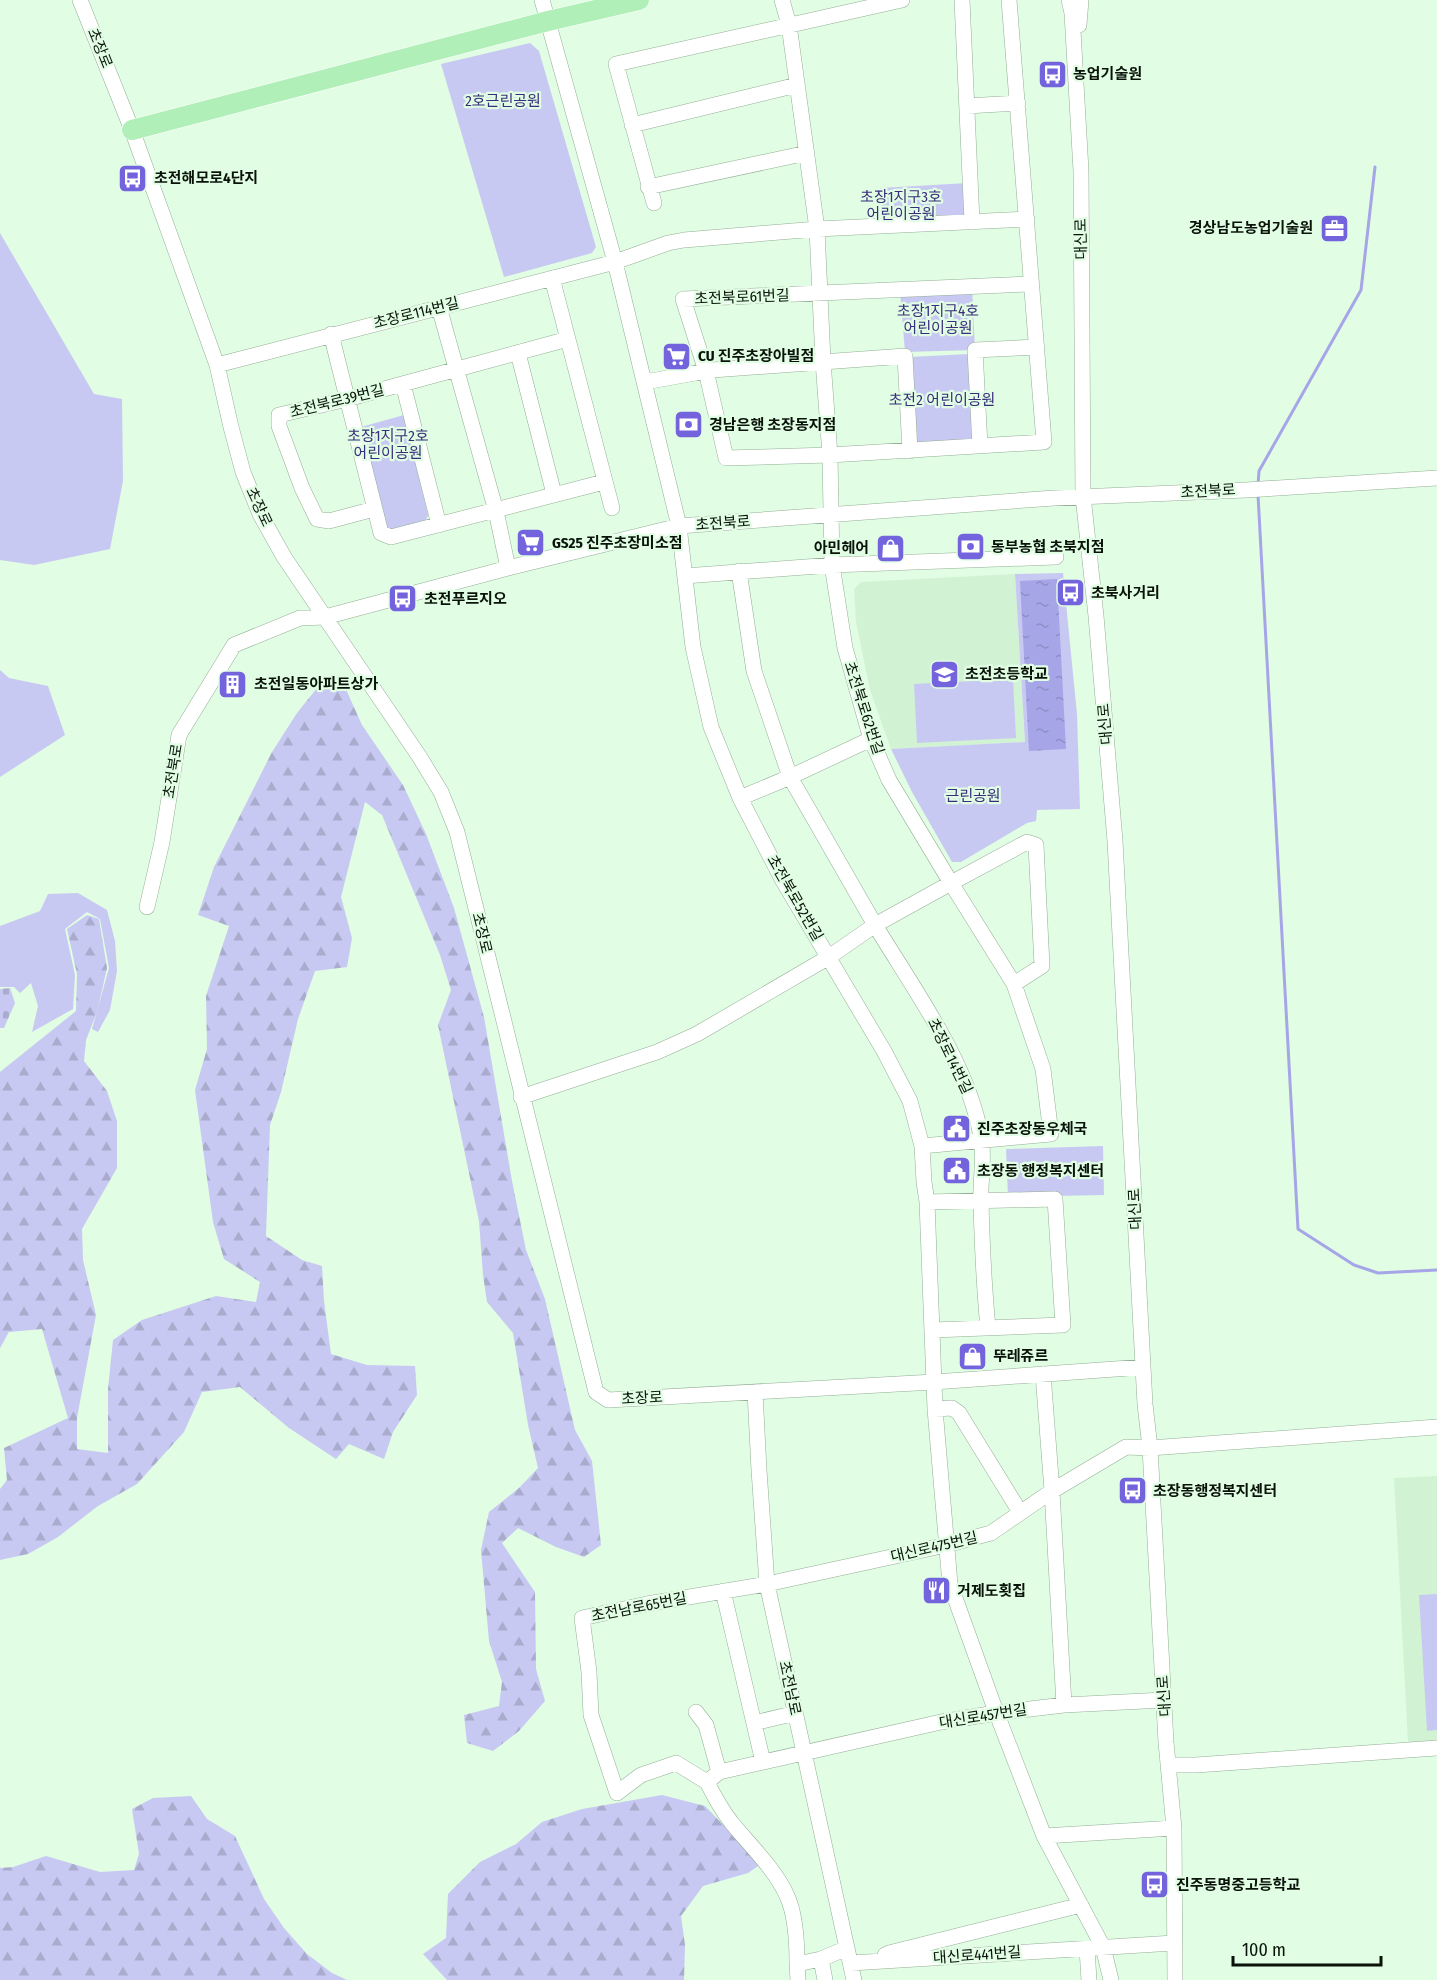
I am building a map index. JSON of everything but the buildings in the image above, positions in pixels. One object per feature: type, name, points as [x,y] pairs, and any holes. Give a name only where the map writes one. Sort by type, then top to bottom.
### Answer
[{"type":"main road","points":[[132,130],[548,21],[639,0]]},
{"type":"street","name":"초장로","points":[[80,0],[132,130],[216,365],[243,472],[260,514],[284,557],[419,756],[441,792],[457,832],[596,1392],[608,1400],[934,1382],[1143,1367]]},
{"type":"street","name":"초전북로52번길","points":[[542,0],[615,262],[679,526],[693,647],[711,727],[740,798],[783,881],[829,957],[875,925],[951,884]]},
{"type":"street","points":[[782,0],[789,25],[816,229],[832,515]]},
{"type":"street","points":[[654,203],[616,63],[902,0]]},
{"type":"street","points":[[962,0],[972,222]]},
{"type":"street","name":"초전북로61번길","points":[[1009,0],[1044,442],[910,451],[726,458],[706,371],[683,299],[1030,284]]},
{"type":"street","name":"대신로","points":[[1069,0],[1072,13],[1081,171],[1083,496],[1096,616],[1115,841],[1143,1367],[1174,1828],[1175,1980]]},
{"type":"street","points":[[1073,45],[1081,17],[1081,0]]},
{"type":"street","points":[[632,125],[797,85]]},
{"type":"street","points":[[966,106],[1018,103]]},
{"type":"street","points":[[648,187],[807,153]]},
{"type":"street","points":[[615,262],[668,243],[684,240],[816,229],[1027,219]]},
{"type":"street","name":"초장로114번길","points":[[216,365],[615,262]]},
{"type":"street","points":[[552,278],[612,508]]},
{"type":"street","points":[[438,307],[496,511],[508,568]]},
{"type":"street","points":[[331,334],[381,533],[391,537],[604,482]]},
{"type":"street","name":"초전북로39번길","points":[[374,509],[329,521],[317,519],[302,488],[279,426],[279,415],[347,399],[568,339]]},
{"type":"street","points":[[980,446],[975,350],[1037,347]]},
{"type":"street","points":[[518,353],[554,494]]},
{"type":"street","points":[[645,382],[706,371],[905,356],[910,451]]},
{"type":"street","points":[[403,384],[439,525]]},
{"type":"street","name":"초전북로","points":[[147,907],[162,842],[179,735],[234,645],[300,618],[325,617],[508,568],[679,526],[1083,496],[1258,489],[1437,478]]},
{"type":"street","name":"초전북로62번길","points":[[832,515],[832,565],[845,648],[871,739],[889,780],[1014,984],[1043,1069],[1051,1134],[982,1139]]},
{"type":"street","points":[[685,576],[832,565],[1056,557]]},
{"type":"street","points":[[740,571],[754,671],[790,777],[875,925]]},
{"type":"street","points":[[740,798],[871,739]]},
{"type":"street","points":[[951,884],[1027,842],[1036,845],[1041,966],[1014,984]]},
{"type":"street","name":"초장로14번길","points":[[875,925],[942,1034],[975,1106],[982,1139],[981,1200]]},
{"type":"street","points":[[521,1097],[657,1052],[697,1035],[829,957],[884,1051],[910,1101],[922,1146],[927,1202],[935,1409],[950,1584],[996,1713],[1044,1836],[1081,1905],[1095,1948],[1111,1980]]},
{"type":"street","points":[[922,1146],[982,1139]]},
{"type":"street","points":[[927,1202],[1055,1199],[1063,1325],[933,1330]]},
{"type":"street","points":[[981,1200],[988,1328]]},
{"type":"street","points":[[1043,1374],[1064,1705]]},
{"type":"street","name":"초전남로","points":[[755,1392],[767,1584],[854,1980]]},
{"type":"street","points":[[935,1409],[952,1408],[959,1413],[1020,1512]]},
{"type":"street","points":[[1150,1448],[1437,1427]]},
{"type":"street","name":"대신로475번길","points":[[767,1584],[991,1533],[1052,1491],[1126,1447],[1150,1448]]},
{"type":"street","name":"초전남로65번길","points":[[713,1777],[676,1762],[641,1775],[617,1793],[591,1715],[589,1672],[582,1618],[647,1604],[767,1584]]},
{"type":"street","points":[[723,1591],[763,1762]]},
{"type":"street","name":"대신로457번길","points":[[713,1777],[804,1752],[941,1722],[1064,1705],[1164,1700]]},
{"type":"street","points":[[696,1712],[706,1725],[718,1804],[749,1841],[788,1896],[796,1930],[798,1980]]},
{"type":"street","points":[[754,1723],[796,1713]]},
{"type":"street","points":[[1168,1765],[1437,1748]]},
{"type":"street","points":[[1044,1836],[1174,1828]]},
{"type":"street","points":[[874,1962],[889,1953],[1081,1905]]},
{"type":"street","name":"대신로441번길","points":[[851,1964],[1174,1943]]},
{"type":"street","points":[[797,1964],[821,1959],[848,1948]]},
{"type":"street","points":[[1089,1980],[1095,1948]]},
{"type":"street","points":[[821,1959],[825,1980]]},
{"type":"shaded area","name":"초전초등학교","points":[[1015,574],[1025,742],[891,749],[870,690],[856,622],[854,589],[861,582]]},
{"type":"shaded area","points":[[1437,1476],[1437,1741],[1408,1743],[1394,1478]]},
{"type":"green space","name":"2호근린공원","points":[[530,43],[539,51],[596,247],[592,253],[504,277],[441,64]]},
{"type":"green space","name":"초장1지구3호 어린이공원","points":[[968,183],[970,220],[883,226],[880,188]]},
{"type":"green space","points":[[0,233],[94,394],[122,399],[123,481],[110,549],[34,565],[0,560]]},
{"type":"green space","name":"초장1지구4호 어린이공원","points":[[972,287],[975,350],[905,352],[900,291]]},
{"type":"green space","name":"초전2 어린이공원","points":[[970,354],[974,442],[915,446],[909,357]]},
{"type":"green space","name":"초장1지구2호 어린이공원","points":[[404,415],[428,515],[426,520],[391,530],[386,528],[361,427]]},
{"type":"green space","name":"근린공원","points":[[1063,573],[1077,714],[1080,809],[1037,810],[1036,821],[1027,823],[961,862],[952,862],[912,792],[891,749],[1025,742],[1015,574]]},
{"type":"green space","points":[[0,670],[9,678],[48,686],[65,735],[0,777]]},
{"type":"green space","points":[[1013,679],[1016,738],[917,743],[914,684]]},
{"type":"green space","points":[[321,683],[344,685],[362,725],[403,785],[426,834],[454,908],[484,1017],[526,1250],[545,1299],[575,1430],[592,1461],[601,1545],[584,1557],[556,1547],[518,1528],[502,1543],[535,1592],[536,1669],[545,1701],[519,1731],[493,1751],[467,1743],[464,1715],[499,1706],[502,1682],[489,1641],[481,1550],[489,1512],[519,1488],[538,1468],[528,1425],[513,1333],[487,1302],[479,1221],[438,1025],[451,990],[440,955],[382,815],[365,802],[341,897],[352,938],[347,967],[315,971],[298,1019],[281,1092],[270,1125],[266,1236],[302,1260],[322,1266],[331,1354],[367,1365],[415,1366],[417,1395],[393,1432],[384,1459],[349,1444],[336,1459],[289,1428],[240,1387],[202,1392],[184,1432],[137,1484],[98,1506],[58,1537],[28,1554],[0,1560],[0,1489],[7,1480],[4,1448],[68,1418],[42,1329],[9,1332],[0,1348],[0,1072],[76,1011],[77,974],[67,929],[87,915],[99,919],[107,968],[97,1012],[86,1040],[84,1061],[107,1091],[117,1121],[117,1168],[82,1229],[83,1260],[96,1315],[77,1418],[77,1449],[108,1453],[108,1389],[113,1340],[142,1320],[216,1296],[256,1302],[260,1282],[224,1259],[213,1222],[195,1090],[207,1049],[206,996],[229,926],[198,915],[214,867],[272,752],[297,713]]},
{"type":"green space","points":[[78,893],[107,910],[115,941],[117,971],[110,1010],[98,1032],[92,1029],[109,968],[100,919],[87,912],[65,929],[75,975],[73,1009],[32,1032],[38,1006],[31,983],[20,993],[14,987],[0,987],[0,926],[40,911],[48,894]]},
{"type":"green space","points":[[10,988],[15,1003],[4,1028],[0,1028],[0,989]]},
{"type":"green space","points":[[1103,1146],[1104,1195],[1008,1197],[1006,1149]]},
{"type":"green space","points":[[1437,1594],[1437,1730],[1427,1731],[1419,1595]]},
{"type":"green space","points":[[662,1795],[705,1806],[761,1864],[748,1873],[703,1886],[681,1916],[685,1945],[684,1980],[447,1980],[423,1954],[446,1938],[448,1894],[480,1862],[516,1844],[542,1822],[582,1809]]},
{"type":"green space","points":[[191,1796],[207,1819],[235,1836],[264,1899],[284,1928],[307,1954],[332,1973],[347,1980],[0,1980],[0,1868],[13,1867],[46,1856],[100,1872],[134,1870],[139,1854],[132,1809],[153,1798]]},
{"type":"water","points":[[1057,579],[1066,749],[1029,751],[1020,581]]},
{"type":"waterway","points":[[1258,485],[1259,471],[1361,290],[1375,167]]},
{"type":"waterway","points":[[1258,495],[1298,1229],[1354,1265],[1378,1273],[1437,1270]]},
{"type":"place","name":"농업기술원","points":[[1052,74]]},
{"type":"place","name":"초전해모로4단지","points":[[133,178]]},
{"type":"place","name":"경상남도농업기술원","points":[[1334,228]]},
{"type":"place","name":"CU 진주초장아빌점","points":[[677,356]]},
{"type":"place","name":"경남은행 초장동지점","points":[[688,425]]},
{"type":"place","name":"GS25 진주초장미소점","points":[[531,543]]},
{"type":"place","name":"동부농협 초북지점","points":[[970,547]]},
{"type":"place","name":"아민헤어","points":[[890,548]]},
{"type":"place","name":"초북사거리","points":[[1070,593]]},
{"type":"place","name":"초전푸르지오","points":[[403,599]]},
{"type":"place","name":"초전초등학교","points":[[944,674]]},
{"type":"place","name":"초전일동아파트상가","points":[[233,684]]},
{"type":"place","name":"진주초장동우체국","points":[[956,1129]]},
{"type":"place","name":"초장동 행정복지센터","points":[[956,1171]]},
{"type":"place","name":"뚜레쥬르","points":[[972,1356]]},
{"type":"place","name":"초장동행정복지센터","points":[[1132,1491]]},
{"type":"place","name":"거제도횟집","points":[[936,1591]]},
{"type":"place","name":"진주동명중고등학교","points":[[1155,1885]]}]
